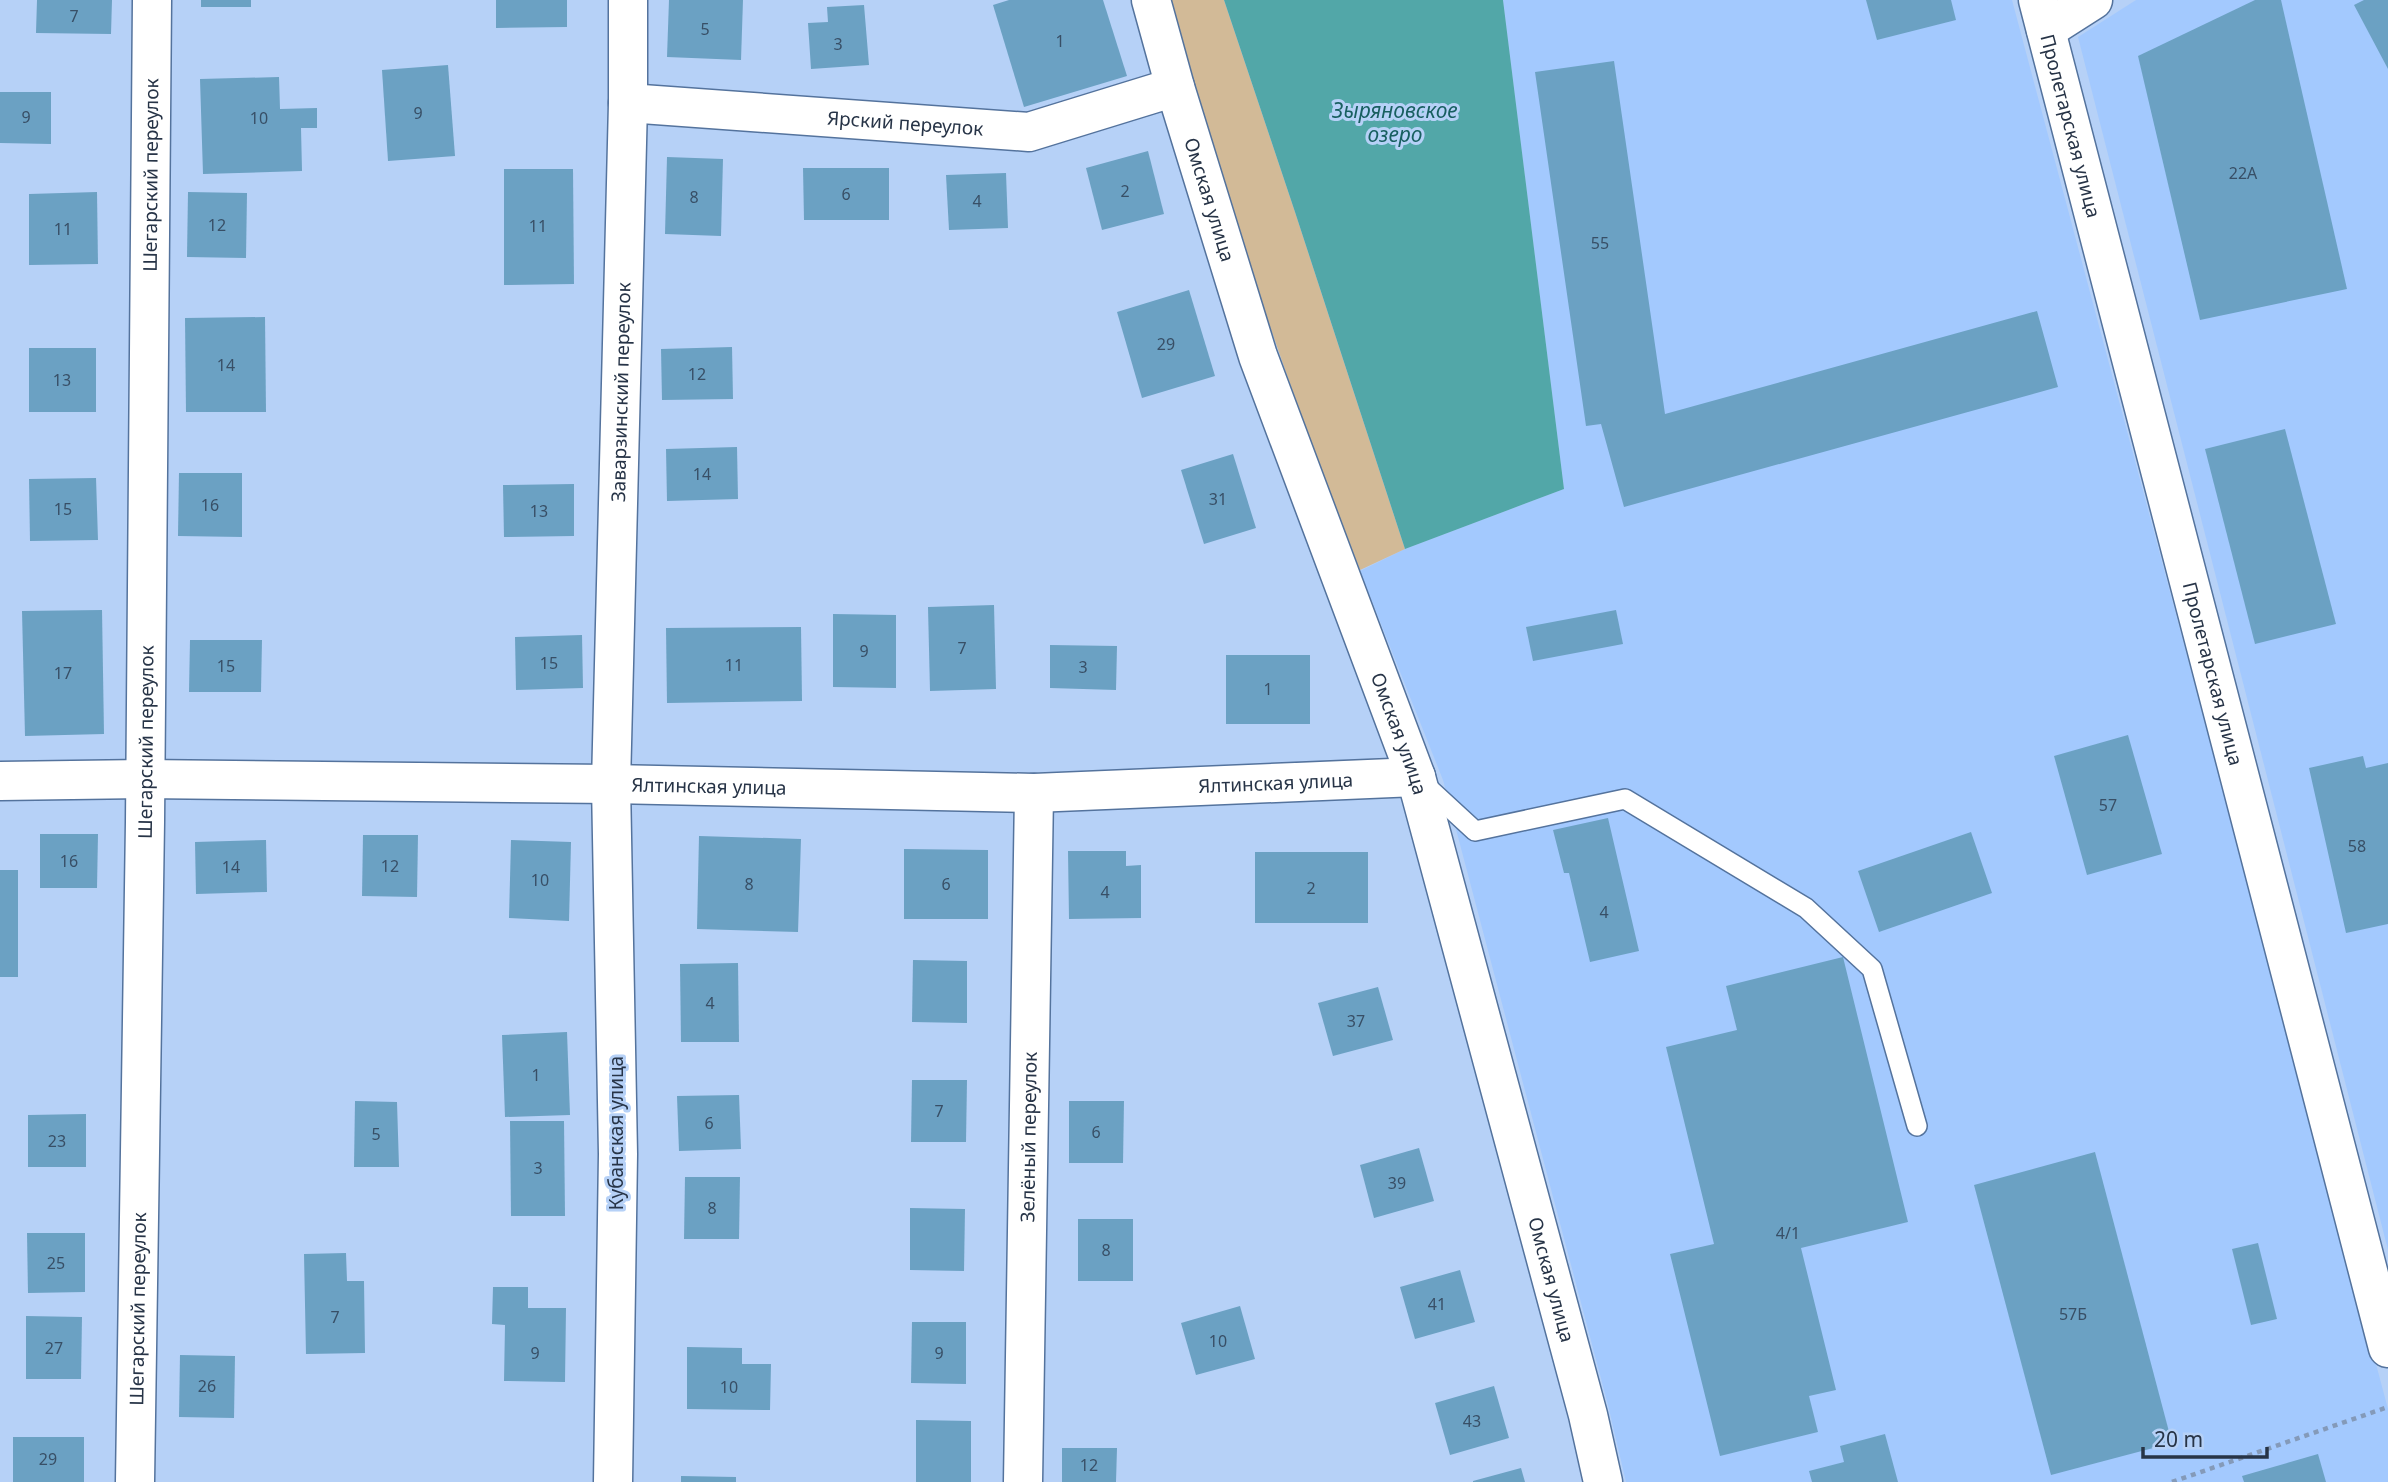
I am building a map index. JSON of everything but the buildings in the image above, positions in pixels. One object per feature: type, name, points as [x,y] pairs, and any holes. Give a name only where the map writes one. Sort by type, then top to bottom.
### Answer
[{"type":"street","name":"Шегарский переулок","points":[[135,1482],[152,0]]},
{"type":"street","name":"Заварзинский переулок","points":[[611,784],[628,103],[628,0]]},
{"type":"street","name":"Омская улица","points":[[1151,0],[1175,88],[1258,356],[1416,776],[1584,1402],[1603,1482]]},
{"type":"street","points":[[2042,15],[2093,0]]},
{"type":"street","name":"Пролетарская улица","points":[[2042,15],[2388,1348]]},
{"type":"street","name":"Ярский переулок","points":[[628,103],[1030,132],[1175,88]]},
{"type":"street","name":"Ялтинская улица","points":[[0,780],[611,784],[1034,793],[1416,776]]},
{"type":"street","name":"Кубанская улица","points":[[611,784],[618,1154],[613,1482]]},
{"type":"street","name":"Зелёный переулок","points":[[1023,1482],[1034,793]]},
{"type":"lane","points":[[1416,776],[1475,831],[1625,799],[1806,908],[1872,969],[1917,1126]]},
{"type":"path","points":[[2172,1482],[2388,1407]]},
{"type":"shaded area","points":[[1171,0],[1224,0],[1295,212],[1405,549],[1360,570],[1306,430],[1257,288]]},
{"type":"shaded area","points":[[1503,0],[2012,0],[2388,1409],[2388,1482],[1626,1482],[1443,780],[1360,571],[1405,549],[1564,489]]},
{"type":"shaded area","points":[[2136,0],[2388,0],[2388,1250],[2078,37]]},
{"type":"water","name":"Зыряновское озеро","points":[[1224,0],[1503,0],[1564,489],[1405,549]]}]
